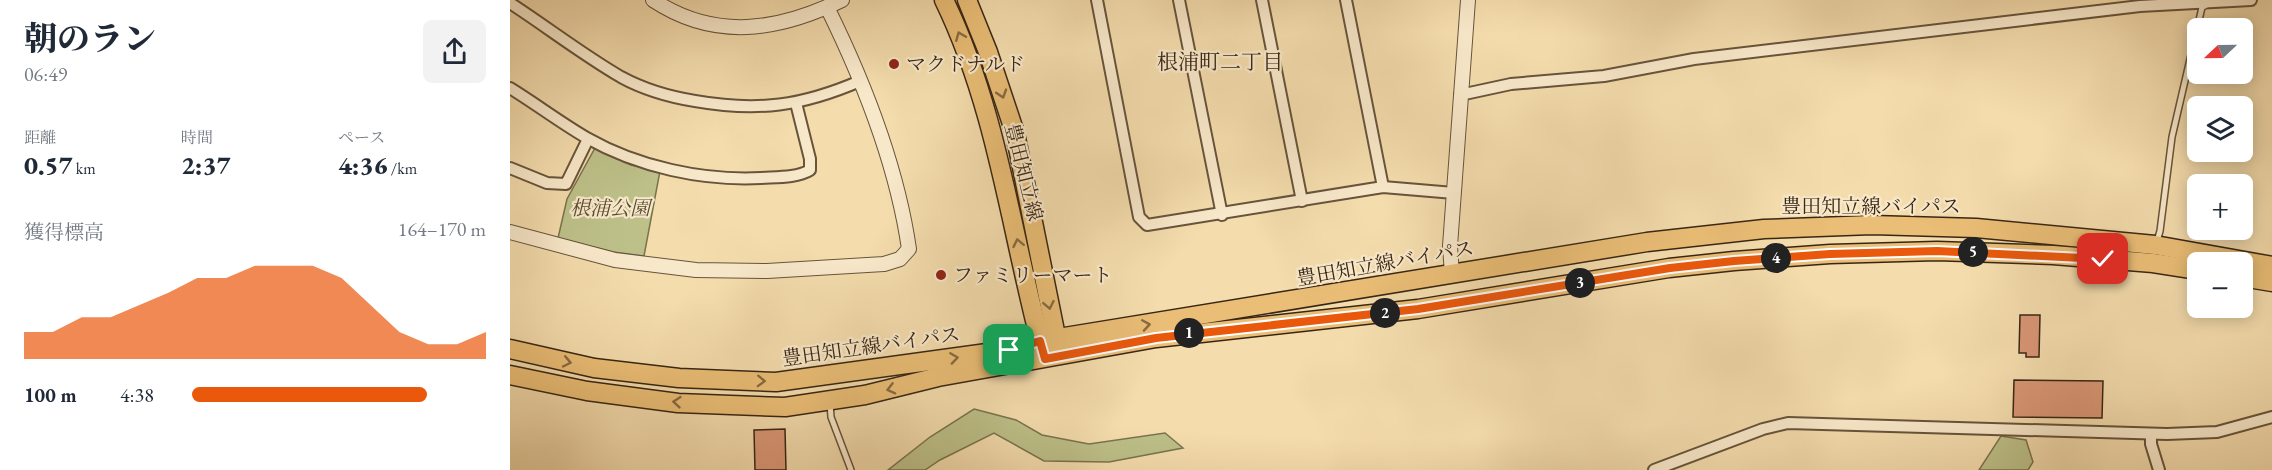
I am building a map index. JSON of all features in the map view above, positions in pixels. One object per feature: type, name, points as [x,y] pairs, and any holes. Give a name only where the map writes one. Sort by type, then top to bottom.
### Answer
[{"type":"main road","name":"豊田知立線","points":[[944,0],[974,71],[1050,349]]},
{"type":"main road","name":"豊田知立線","points":[[967,0],[988,52],[1015,133],[1050,349]]},
{"type":"main road","name":"豊田知立線バイパス","points":[[510,375],[587,392],[678,403],[785,407],[938,377],[1050,349],[1452,274],[1647,242],[1764,229],[1818,226],[1976,228],[2154,254],[2272,266]]},
{"type":"main road","name":"豊田知立線バイパス","points":[[510,349],[604,369],[679,378],[776,382],[1009,350],[1050,349],[1418,309],[1670,268],[1734,261],[1830,254],[1937,251],[2154,254],[2187,266]]},
{"type":"main road","points":[[2253,279],[2272,282]]},
{"type":"street","points":[[652,0],[680,15],[713,25],[736,27],[776,26],[842,0]]},
{"type":"street","points":[[1097,0],[1142,222],[1147,225],[1222,215],[1383,187],[1454,193]]},
{"type":"street","points":[[1179,0],[1222,215]]},
{"type":"street","points":[[1262,0],[1302,201]]},
{"type":"street","points":[[1346,0],[1383,187]]},
{"type":"street","points":[[1452,274],[1454,193],[1468,0]]},
{"type":"street","points":[[1460,95],[1511,84],[1604,76],[1694,59],[2140,6],[2251,0]]},
{"type":"street","points":[[510,3],[622,78],[673,97],[730,108],[796,103],[829,94],[860,81]]},
{"type":"street","points":[[510,232],[604,258],[696,270],[767,271],[894,262],[909,249],[906,231],[889,168],[860,81],[827,7]]},
{"type":"street","points":[[510,88],[588,139],[650,163],[706,176],[751,178],[805,173],[811,166],[796,103]]},
{"type":"street","points":[[510,168],[547,183],[566,184],[588,139]]},
{"type":"street","points":[[1654,470],[1763,429],[1788,423],[2151,434],[2217,432],[2272,417]]},
{"type":"street","points":[[2151,434],[2151,444],[2159,470]]},
{"type":"lane","points":[[2154,254],[2160,231],[2172,137],[2204,1]]},
{"type":"lane","points":[[830,400],[831,417],[851,470]]},
{"type":"green space","name":"根浦公園","points":[[595,148],[631,165],[660,171],[644,256],[613,252],[558,238],[567,199]]},
{"type":"green space","points":[[974,409],[1016,420],[1042,435],[1089,444],[1165,433],[1183,448],[1109,462],[1044,461],[994,433],[925,470],[888,470],[930,437]]},
{"type":"green space","points":[[2001,436],[2026,440],[2033,462],[2028,470],[1979,470]]},
{"type":"building","points":[[2020,315],[2040,315],[2039,357],[2026,357],[2026,353],[2019,353]]},
{"type":"building","points":[[2014,380],[2103,381],[2102,418],[2013,417]]},
{"type":"building","points":[[785,429],[786,470],[755,470],[754,430]]},
{"type":"place","name":"マクドナルド","points":[[894,64]]},
{"type":"place","name":"ファミリーマート","points":[[941,275]]},
{"type":"district","name":"根浦町二丁目","points":[[1220,62]]},
{"type":"route","points":[[1009,350],[1040,341],[1045,359],[1104,346],[1156,338],[1229,328],[1259,327],[1418,309],[1670,268],[1734,261],[1830,254],[1937,251],[2103,259]]}]
